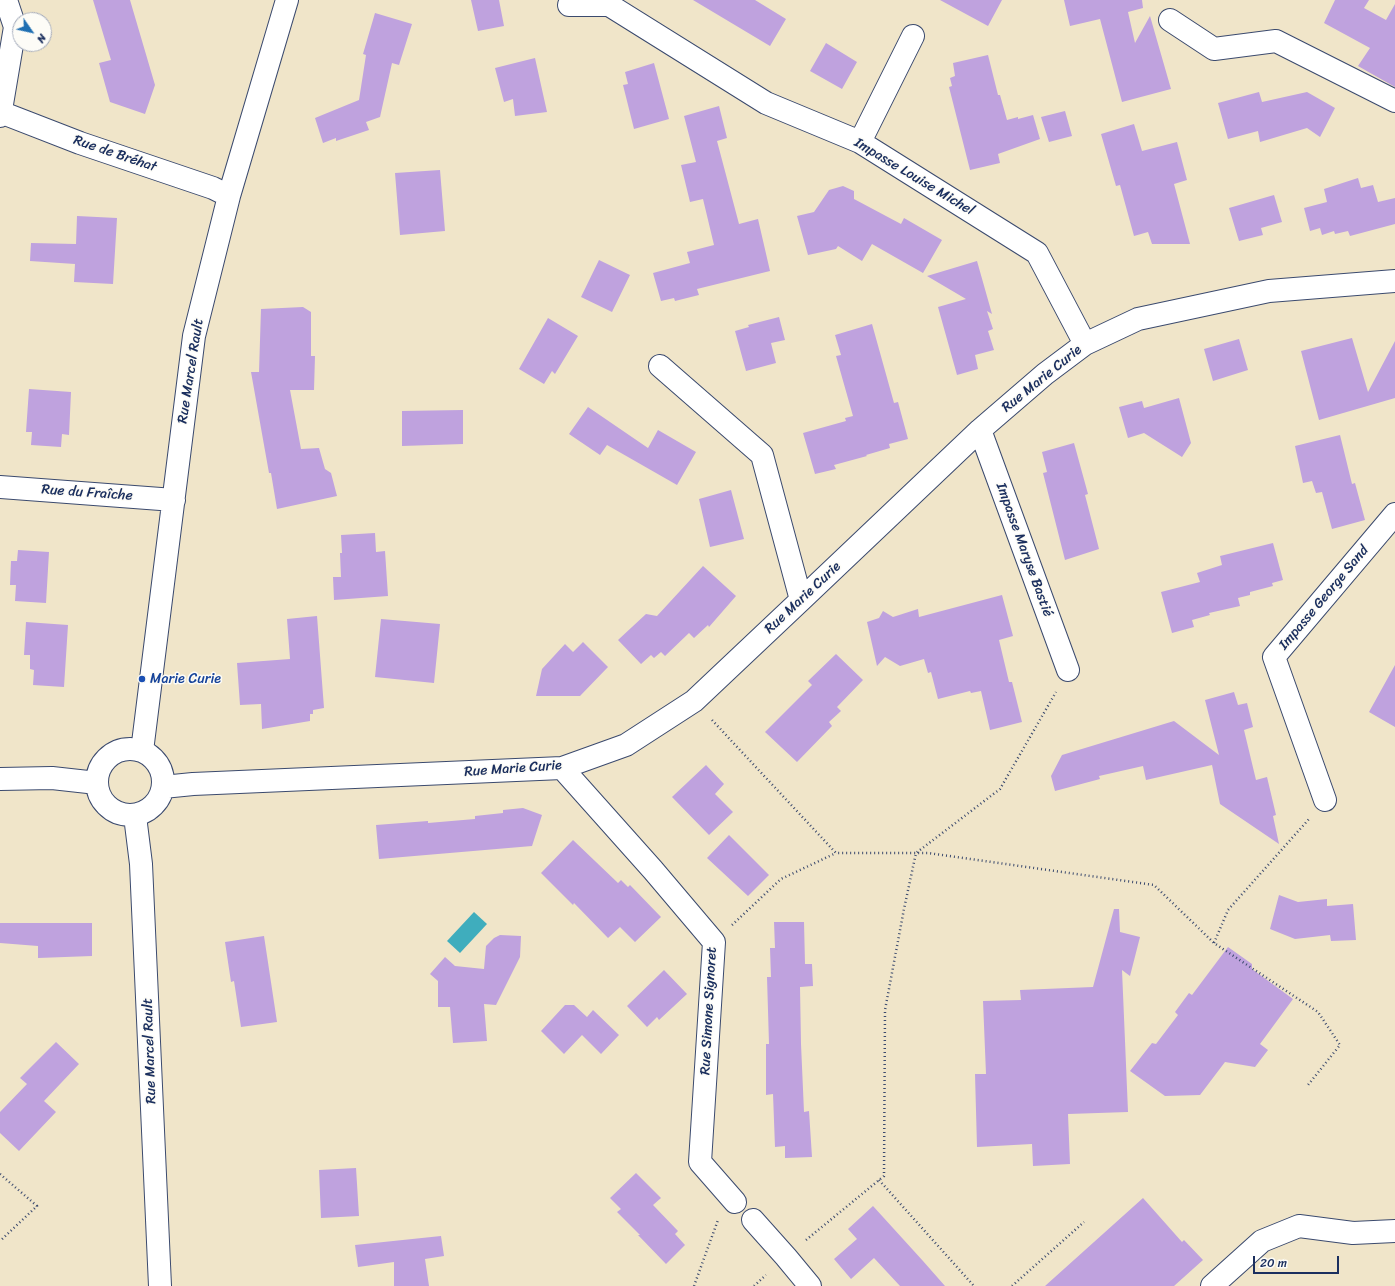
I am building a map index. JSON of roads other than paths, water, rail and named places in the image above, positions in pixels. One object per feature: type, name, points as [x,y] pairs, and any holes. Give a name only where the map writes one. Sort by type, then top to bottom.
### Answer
[{"type":"street","points":[[0,116],[15,27],[6,0]]},
{"type":"street","name":"Rue Marcel Rault","points":[[142,751],[194,336],[229,196],[286,0]]},
{"type":"street","name":"Impasse Louise Michel","points":[[569,5],[609,5],[766,103],[860,142],[1037,253],[1085,344]]},
{"type":"street","points":[[1170,20],[1214,48],[1276,41],[1395,101]]},
{"type":"street","points":[[860,142],[914,36]]},
{"type":"street","name":"Rue de Bréhat","points":[[0,112],[80,143],[213,188],[229,196]]},
{"type":"street","name":"Rue Marie Curie","points":[[163,787],[193,784],[562,768],[626,745],[694,701],[980,430],[1045,374],[1085,344],[1138,319],[1269,291],[1395,281]]},
{"type":"street","points":[[660,366],[762,455],[802,600]]},
{"type":"street","name":"Impasse Maryse Bastié","points":[[980,430],[1068,670]]},
{"type":"street","name":"Rue du Fraîche","points":[[0,487],[174,500]]},
{"type":"street","name":"Impasse George Sand","points":[[1325,800],[1274,657],[1395,514]]},
{"type":"street","points":[[130,749],[142,751],[152,757],[159,766],[163,776],[163,787],[160,797],[154,806],[135,816],[124,816],[114,812],[106,806],[100,798],[96,787],[97,776],[101,765],[109,756],[119,750],[130,749]]},
{"type":"street","name":"Rue Simone Signoret","points":[[562,768],[653,870],[714,942],[700,1162],[731,1198]]},
{"type":"street","points":[[0,779],[52,778],[97,783]]},
{"type":"street","name":"Rue Marcel Rault","points":[[135,816],[141,864],[160,1286]]},
{"type":"street","points":[[753,1220],[786,1256],[810,1286]]},
{"type":"street","points":[[1212,1286],[1262,1241],[1299,1226],[1353,1233],[1395,1231]]},
{"type":"water","points":[[474,912],[487,924],[460,953],[447,941]]},
{"type":"place","name":"Marie Curie","points":[[142,679]]}]
